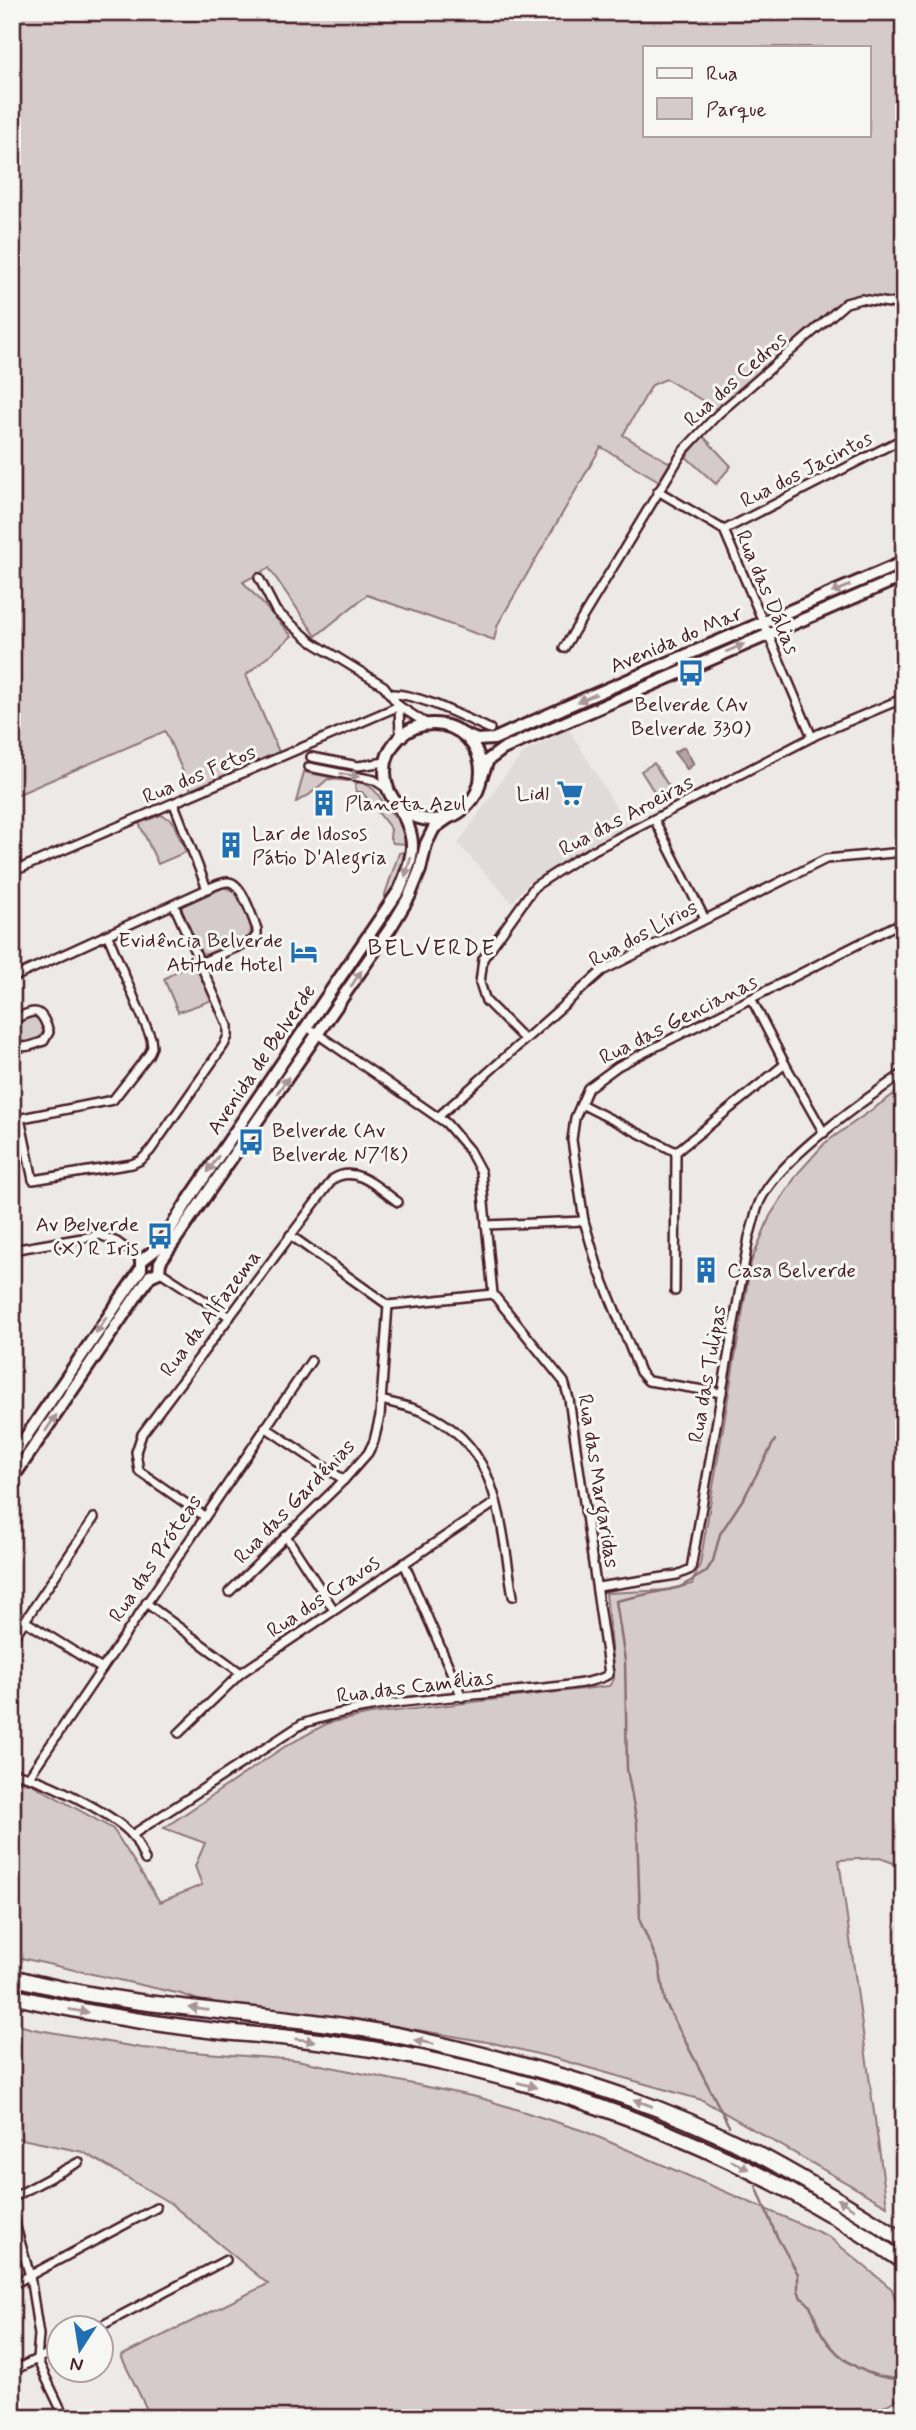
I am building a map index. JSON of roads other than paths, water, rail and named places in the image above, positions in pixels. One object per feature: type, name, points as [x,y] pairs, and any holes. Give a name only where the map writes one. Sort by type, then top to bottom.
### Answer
[{"type":"highway","points":[[12,1977],[150,2004],[357,2028],[459,2049],[578,2080],[652,2106],[744,2147],[837,2199],[904,2241]]},
{"type":"highway","points":[[12,1996],[60,2008],[215,2031],[327,2042],[401,2055],[572,2097],[650,2125],[781,2185],[855,2228],[904,2262]]},
{"type":"main road","name":"Avenida do Mar","points":[[463,734],[477,740],[494,740],[904,562]]},
{"type":"main road","name":"Avenida do Mar","points":[[482,776],[488,760],[503,749],[904,576]]},
{"type":"main road","points":[[427,724],[452,727],[463,734],[478,752],[482,776],[471,802],[448,818],[434,821],[407,813],[397,804],[388,789],[385,775],[391,748],[400,736],[427,724]]},
{"type":"main road","name":"Avenida de Belverde","points":[[12,1479],[150,1266],[186,1204],[400,889],[409,868],[413,847],[410,825],[397,804]]},
{"type":"main road","name":"Avenida de Belverde","points":[[12,1457],[317,1035],[391,927],[412,888],[434,828],[448,818]]},
{"type":"street","name":"Rua dos Cedros","points":[[564,648],[684,450],[718,414],[846,303],[860,299],[904,305]]},
{"type":"street","name":"Rua dos Jacintos","points":[[724,530],[904,438]]},
{"type":"street","name":"Rua das Dálias","points":[[658,491],[724,530],[812,737]]},
{"type":"street","points":[[259,578],[276,611],[312,642],[384,686],[399,706],[427,724]]},
{"type":"street","points":[[390,694],[400,693],[454,712],[490,729]]},
{"type":"street","name":"Rua das Aroeiras","points":[[524,1039],[486,1001],[480,983],[483,959],[535,886],[577,859],[812,737],[904,698]]},
{"type":"street","points":[[399,706],[400,736]]},
{"type":"street","name":"Rua dos Fetos","points":[[12,872],[399,706]]},
{"type":"street","points":[[311,757],[358,765],[386,762]]},
{"type":"street","points":[[309,768],[374,780],[388,789]]},
{"type":"street","points":[[174,804],[207,889]]},
{"type":"street","points":[[654,819],[705,919]]},
{"type":"street","name":"Rua dos Lírios","points":[[438,1117],[602,971],[826,859],[904,852]]},
{"type":"street","points":[[12,978],[207,889],[228,882],[236,885],[257,932],[252,941],[200,963]]},
{"type":"street","points":[[108,936],[152,1046],[149,1054],[113,1100],[16,1119],[33,1180],[132,1164],[141,1160],[158,1140],[228,1036],[228,1026],[174,905]]},
{"type":"street","name":"Rua das Gencianas","points":[[722,1393],[648,1381],[640,1372],[598,1268],[584,1221],[572,1140],[575,1118],[588,1088],[618,1066],[892,928],[904,925]]},
{"type":"street","points":[[752,1000],[824,1133]]},
{"type":"street","points":[[12,1020],[33,1011],[38,1012],[44,1017],[50,1032],[46,1040],[24,1047],[12,1042]]},
{"type":"street","points":[[290,1235],[388,1305],[493,1294],[481,1172],[469,1150],[446,1123],[306,1026]]},
{"type":"street","points":[[676,1152],[785,1064]]},
{"type":"street","name":"Rua das Tulipas","points":[[598,1587],[677,1575],[691,1569],[749,1237],[761,1200],[789,1162],[874,1093],[904,1073]]},
{"type":"street","points":[[582,1104],[676,1152]]},
{"type":"street","points":[[674,1292],[676,1152]]},
{"type":"street","name":"Rua da Alfazema","points":[[204,1516],[139,1471],[136,1452],[142,1434],[333,1179],[342,1174],[354,1174],[398,1202]]},
{"type":"street","points":[[486,1226],[584,1221]]},
{"type":"street","points":[[12,1250],[100,1236],[117,1242],[230,1317]]},
{"type":"street","name":"Rua das Margaridas","points":[[493,1294],[564,1382],[578,1447],[609,1674]]},
{"type":"street","name":"Rua das Gardénias","points":[[229,1592],[344,1480],[368,1453],[380,1416],[388,1305]]},
{"type":"street","name":"Rua das Próteas","points":[[30,1775],[311,1360]]},
{"type":"street","points":[[381,1400],[423,1412],[454,1429],[472,1448],[486,1470],[496,1502],[513,1596]]},
{"type":"street","points":[[265,1427],[344,1480]]},
{"type":"street","name":"Rua dos Cravos","points":[[179,1733],[241,1673],[496,1502]]},
{"type":"street","points":[[12,1640],[94,1518]]},
{"type":"street","points":[[286,1536],[334,1610]]},
{"type":"street","points":[[404,1563],[462,1697]]},
{"type":"street","points":[[146,1603],[241,1673]]},
{"type":"street","points":[[25,1621],[102,1669]]},
{"type":"street","name":"Rua das Camélias","points":[[132,1835],[302,1724],[333,1713],[555,1686],[602,1679],[609,1674]]},
{"type":"street","points":[[12,1773],[30,1775],[98,1810],[132,1835],[145,1860]]},
{"type":"street","points":[[12,2197],[79,2162]]},
{"type":"street","points":[[12,2284],[156,2208]]},
{"type":"street","points":[[12,2214],[30,2276],[39,2335],[37,2359],[65,2418]]},
{"type":"street","points":[[116,2319],[226,2260]]},
{"type":"street","points":[[12,2371],[46,2355]]},
{"type":"waterway","points":[[729,2126],[665,2002],[659,1965],[640,1921],[637,1824],[627,1769],[625,1661],[616,1601],[680,1587],[706,1572],[713,1561],[720,1534],[745,1496],[775,1440]]},
{"type":"waterway","points":[[756,2186],[776,2235],[798,2274],[801,2298],[812,2309],[829,2344],[847,2361],[868,2373],[904,2379]]},
{"type":"place","name":"Belverde (Av Belverde 330)","points":[[691,673]]},
{"type":"place","name":"Lidl","points":[[570,793]]},
{"type":"place","name":"Planeta Azul","points":[[324,803]]},
{"type":"place","name":"Lar de Idosos Pátio D'Alegria","points":[[231,845]]},
{"type":"place","name":"Evidência Belverde Atitude Hotel","points":[[304,952]]},
{"type":"place","name":"Belverde (Av Belverde N718)","points":[[251,1142]]},
{"type":"place","name":"Av Belverde (X) R Iris","points":[[160,1236]]},
{"type":"place","name":"Casa Belverde","points":[[706,1270]]},
{"type":"district","name":"BELVERDE","points":[[432,947]]}]
